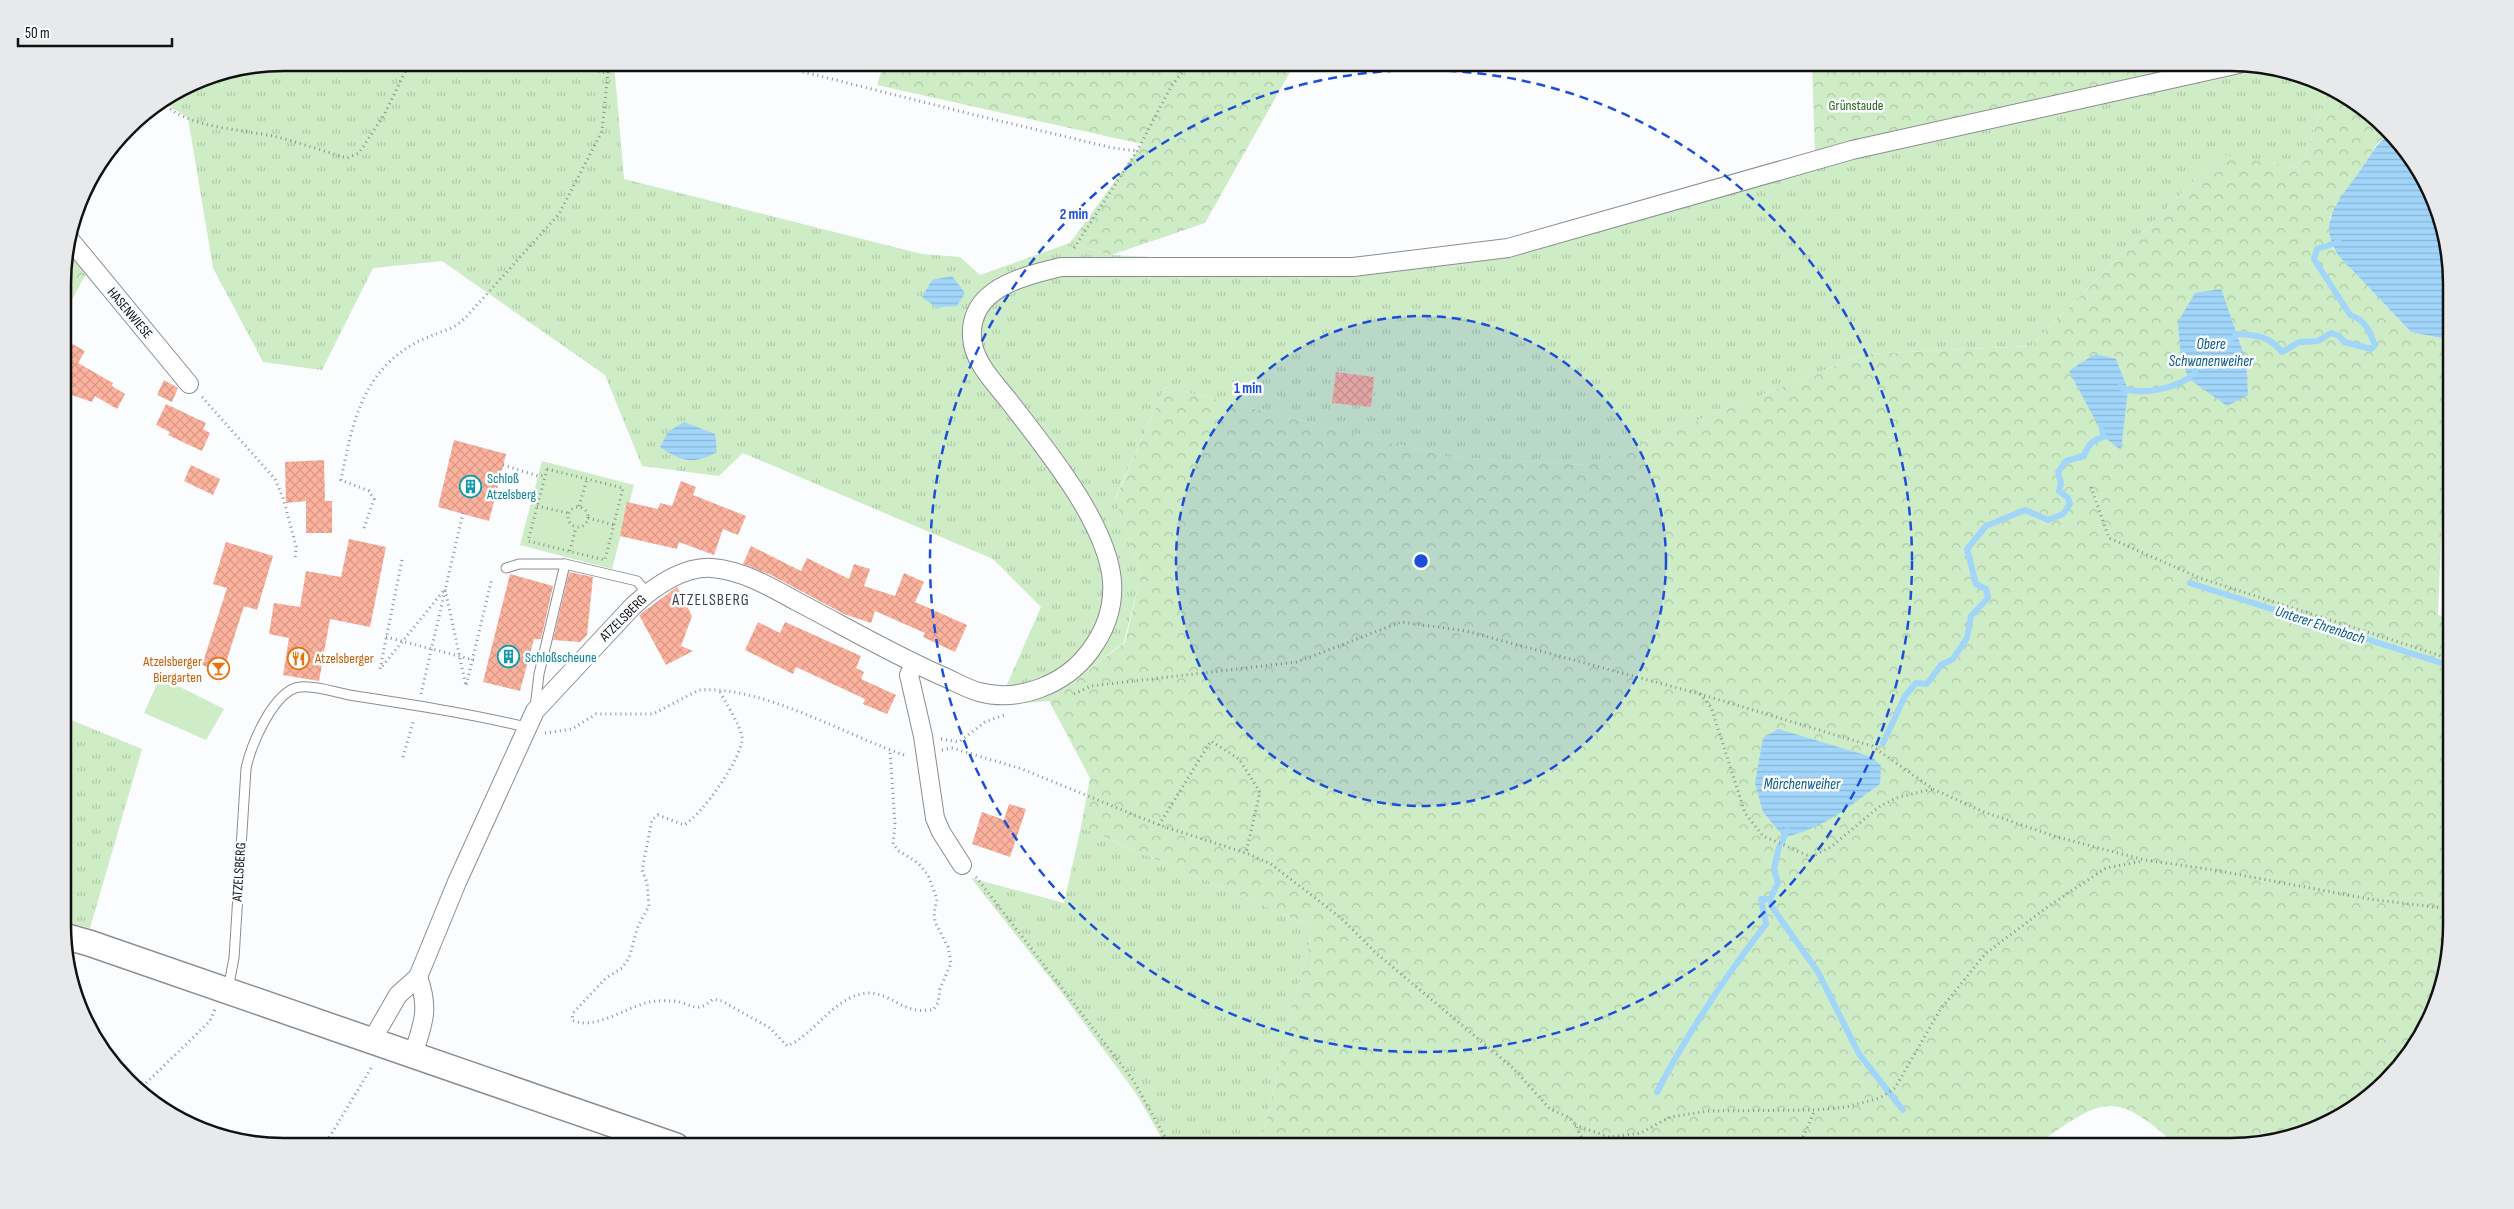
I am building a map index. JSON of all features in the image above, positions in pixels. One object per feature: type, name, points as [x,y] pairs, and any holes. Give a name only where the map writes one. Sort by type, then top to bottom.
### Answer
[{"type":"street","points":[[1061,267],[1353,267],[1508,248],[1852,150],[2208,71]]},
{"type":"street","name":"HASENWIESE","points":[[75,245],[190,384]]},
{"type":"street","name":"ATZELSBERG","points":[[378,1043],[398,995],[418,977],[526,727],[535,711],[569,672],[647,593],[689,570],[713,568],[744,576],[779,592],[914,664],[980,692],[1019,695],[1043,687],[1076,667],[1089,653],[1103,632],[1110,608],[1112,583],[1109,560],[1086,509],[1037,438],[980,363],[972,338],[976,314],[988,296],[1019,277],[1061,267]]},
{"type":"street","points":[[914,664],[909,675],[923,736],[935,818],[941,832],[962,865]]},
{"type":"street","points":[[72,939],[653,1138]]},
{"type":"street","points":[[414,1055],[426,1013],[424,995],[418,977]]},
{"type":"lane","points":[[506,568],[519,564],[565,564],[637,581],[647,593]]},
{"type":"lane","points":[[535,711],[539,674],[565,564]]},
{"type":"lane","name":"ATZELSBERG","points":[[227,991],[234,958],[246,769],[249,752],[268,714],[281,698],[300,686],[418,706]]},
{"type":"lane","points":[[418,706],[526,727]]},
{"type":"path","points":[[167,107],[185,117],[228,128],[272,136],[348,158],[359,154],[384,115],[406,71]]},
{"type":"path","points":[[364,528],[374,499],[369,491],[341,480],[360,404],[380,372],[405,348],[428,335],[450,329],[467,316],[559,214],[602,131],[608,73],[596,71]]},
{"type":"path","points":[[799,71],[980,117],[1112,148],[1137,151]]},
{"type":"path","points":[[1061,267],[1137,151],[1172,85],[1184,71]]},
{"type":"path","points":[[190,384],[275,479],[283,498],[296,546],[295,560]]},
{"type":"path","points":[[504,465],[538,476],[545,474]]},
{"type":"path","points":[[547,469],[623,488],[605,560],[528,541],[545,474],[547,469]]},
{"type":"path","points":[[579,506],[587,479]]},
{"type":"path","points":[[2090,487],[2109,538],[2200,578],[2443,656]]},
{"type":"path","points":[[537,506],[568,513]]},
{"type":"path","points":[[579,506],[585,509],[588,518],[585,525],[576,527],[568,520],[568,513],[572,508],[579,506]]},
{"type":"path","points":[[403,757],[418,706],[463,513]]},
{"type":"path","points":[[588,518],[614,525]]},
{"type":"path","points":[[565,564],[576,527]]},
{"type":"path","points":[[402,560],[380,670],[445,589]]},
{"type":"path","points":[[445,589],[466,686],[474,660],[492,578]]},
{"type":"path","points":[[1079,692],[1091,686],[1297,662],[1401,622],[1466,631],[1700,694],[1872,746],[1933,789],[1984,812],[2057,838],[2146,860],[2214,870],[2369,899],[2443,908]]},
{"type":"path","points":[[386,637],[474,660]]},
{"type":"path","points":[[526,727],[548,734],[572,729],[596,714],[653,714],[699,690],[741,694],[799,712],[908,757],[952,748],[1013,766],[1159,825],[1246,853],[1270,864],[1341,918],[1376,952],[1513,1068],[1550,1109],[1568,1117],[1575,1124],[1582,1138]]},
{"type":"path","points":[[719,691],[742,735],[739,753],[705,806],[692,820],[684,825],[658,815],[652,820],[642,870],[647,884],[649,906],[638,926],[629,958],[622,968],[606,978],[573,1013],[572,1020],[579,1024],[616,1016],[645,1003],[656,1001],[676,1002],[697,1008],[705,1007],[713,1000],[722,1001],[770,1028],[787,1046],[826,1014],[860,994],[872,993],[890,998],[916,1010],[933,1010],[938,1003],[940,989],[951,963],[948,947],[935,922],[934,912],[937,899],[928,875],[918,863],[899,851],[893,844],[895,824],[890,751]]},
{"type":"path","points":[[1700,694],[1710,706],[1745,813],[1763,836],[1811,857],[1831,847],[1880,806],[1899,797],[1933,789]]},
{"type":"path","points":[[923,736],[959,742],[985,722],[1002,716]]},
{"type":"path","points":[[1159,825],[1211,741],[1239,759],[1260,792],[1246,853]]},
{"type":"path","points":[[1575,1124],[1609,1137],[1641,1132],[1670,1117],[1708,1111],[1816,1110],[1846,1107],[1880,1098],[1895,1088],[1940,1010],[1985,954],[2050,904],[2106,868],[2146,860]]},
{"type":"path","points":[[962,865],[977,878],[1133,1080],[1166,1138]]},
{"type":"path","points":[[144,1085],[210,1021],[218,1002],[227,991]]},
{"type":"path","points":[[328,1138],[378,1043]]},
{"type":"path","points":[[1803,1138],[1816,1110]]},
{"type":"green space","points":[[285,71],[615,71],[624,179],[922,254],[960,257],[980,275],[1070,243],[1111,255],[1353,267],[1508,248],[1815,155],[2253,73],[2285,79],[2326,94],[2301,168],[2219,155],[2031,346],[1865,354],[1586,465],[1450,457],[1165,387],[1115,498],[1141,575],[1124,642],[1049,701],[998,705],[1041,607],[993,559],[743,453],[719,476],[642,466],[605,375],[442,261],[373,268],[322,370],[263,362],[213,268],[188,118],[169,106],[203,87],[243,75],[257,73]]},
{"type":"green space","points":[[881,71],[1290,71],[1205,223],[1111,255],[1070,243],[1142,144],[877,85]]},
{"type":"green space","name":"Grünstaude","points":[[1812,71],[2229,71],[2253,73],[1815,155]]},
{"type":"green space","points":[[2326,94],[2348,107],[2370,124],[2384,138],[2379,141],[2330,217],[2331,245],[2338,255],[2411,332],[2443,339],[2443,491],[2438,615],[2443,616],[2443,924],[2441,952],[2439,966],[2427,1006],[2407,1043],[2390,1065],[2370,1085],[2348,1102],[2311,1122],[2271,1134],[2229,1138],[2168,1138],[2136,1114],[2120,1107],[2106,1106],[2091,1110],[2075,1118],[2046,1138],[1262,1138],[1313,927],[1081,827],[1090,778],[1049,701],[1125,642],[1141,575],[1115,499],[1165,387],[1450,457],[1586,465],[1865,354],[2031,346],[2220,154],[2301,168]],"holes":[[[2237,334],[2246,360],[2247,395]]]},
{"type":"green space","points":[[76,238],[93,261],[71,301],[73,257]]},
{"type":"green space","points":[[542,461],[634,485],[612,569],[520,545]]},
{"type":"green space","points":[[160,677],[224,709],[206,740],[144,713]]},
{"type":"green space","points":[[71,720],[142,749],[90,928],[71,924]]},
{"type":"green space","points":[[1081,827],[1313,927],[1262,1138],[1162,1138],[1139,1098],[1124,1077],[1058,988],[971,878],[1064,903]]},
{"type":"water","points":[[2384,138],[2399,155],[2427,203],[2439,243],[2441,257],[2443,339],[2411,332],[2338,255],[2332,242],[2329,231],[2334,209]]},
{"type":"water","points":[[952,276],[965,293],[957,306],[936,307],[922,297],[932,280]]},
{"type":"water","name":"Obere Schwanenweiher","points":[[2221,289],[2246,360],[2248,395],[2227,406],[2189,379],[2181,360],[2178,322],[2195,293]]},
{"type":"water","points":[[2095,354],[2116,359],[2128,390],[2121,450],[2104,437],[2069,371]]},
{"type":"water","points":[[684,422],[715,434],[717,452],[701,459],[688,460],[681,459],[660,447],[668,432]]},
{"type":"water","name":"Märchenweiher","points":[[1778,729],[1872,757],[1881,766],[1880,784],[1823,823],[1798,834],[1784,837],[1763,812],[1755,783],[1763,738]]},
{"type":"building","points":[[71,343],[85,351],[78,363],[113,383],[112,386],[125,394],[117,409],[95,396],[92,402],[71,395],[73,388],[71,387]]},
{"type":"building","points":[[1336,372],[1374,377],[1371,407],[1332,403]]},
{"type":"building","points":[[164,380],[178,388],[172,402],[157,395]]},
{"type":"building","points":[[166,404],[206,423],[203,429],[210,433],[202,451],[168,435],[170,432],[156,425]]},
{"type":"building","name":"Schloß Atzelsberg","points":[[454,440],[506,454],[489,521],[438,507]]},
{"type":"building","points":[[324,460],[325,501],[332,501],[332,533],[306,533],[306,501],[286,503],[285,462]]},
{"type":"building","points":[[191,465],[220,479],[213,495],[184,481]]},
{"type":"building","points":[[681,481],[696,487],[693,495],[746,516],[738,535],[723,529],[714,555],[679,542],[677,549],[620,536],[627,502],[658,509],[660,503],[672,506]]},
{"type":"building","points":[[349,539],[386,547],[370,627],[330,619],[319,681],[283,675],[289,638],[269,634],[274,603],[300,607],[306,571],[341,577]]},
{"type":"building","points":[[226,542],[273,556],[257,610],[244,606],[223,672],[202,665],[227,588],[213,584]]},
{"type":"building","points":[[751,546],[801,571],[807,558],[849,579],[854,564],[870,569],[864,586],[895,596],[904,573],[924,582],[915,602],[967,625],[955,652],[923,637],[925,633],[875,611],[871,623],[844,614],[771,575],[743,564]]},
{"type":"building","points":[[569,572],[593,577],[587,635],[580,642],[553,640]]},
{"type":"building","name":"Schloßscheune","points":[[510,574],[553,586],[541,639],[534,639],[520,691],[483,682]]},
{"type":"building","points":[[677,587],[692,616],[681,646],[693,651],[666,665],[639,615]]},
{"type":"building","points":[[758,622],[780,633],[785,622],[861,656],[856,668],[864,672],[861,679],[896,695],[887,714],[863,704],[865,699],[796,667],[793,674],[745,650]]},
{"type":"building","points":[[1009,804],[1026,809],[1010,857],[972,844],[982,812],[1004,820]]},
{"type":"waterway","points":[[2230,340],[2237,334],[2262,337],[2282,352],[2299,342],[2318,341],[2331,333],[2339,336],[2344,342],[2371,349],[2375,345],[2366,327],[2360,320],[2350,315],[2314,259],[2317,249],[2339,242]]},
{"type":"waterway","points":[[2120,387],[2129,390],[2149,391],[2170,387],[2195,373]]},
{"type":"waterway","points":[[1883,743],[1905,696],[1916,683],[1927,684],[1941,665],[1953,659],[1967,638],[1971,616],[1988,598],[1986,589],[1976,584],[1967,549],[1986,526],[2025,510],[2048,520],[2063,514],[2070,504],[2068,498],[2059,491],[2061,483],[2058,472],[2066,461],[2084,456],[2091,444],[2097,439],[2104,437],[2102,430]]},
{"type":"waterway","name":"Unterer Ehrenbach","points":[[2190,583],[2443,663]]},
{"type":"waterway","points":[[1782,842],[1787,831]]},
{"type":"waterway","points":[[1779,847],[1774,869],[1778,883],[1770,899],[1772,907],[1818,972],[1859,1054],[1903,1110]]},
{"type":"waterway","points":[[1657,1092],[1681,1048],[1708,1005],[1766,924],[1761,899],[1770,899]]},
{"type":"place","name":"Schloß Atzelsberg","points":[[471,486]]},
{"type":"place","name":"Schloßscheune","points":[[509,657]]},
{"type":"place","name":"Atzelsberger","points":[[299,658]]},
{"type":"place","name":"Atzelsberger Biergarten","points":[[218,669]]},
{"type":"district","name":"ATZELSBERG","points":[[711,600]]}]
